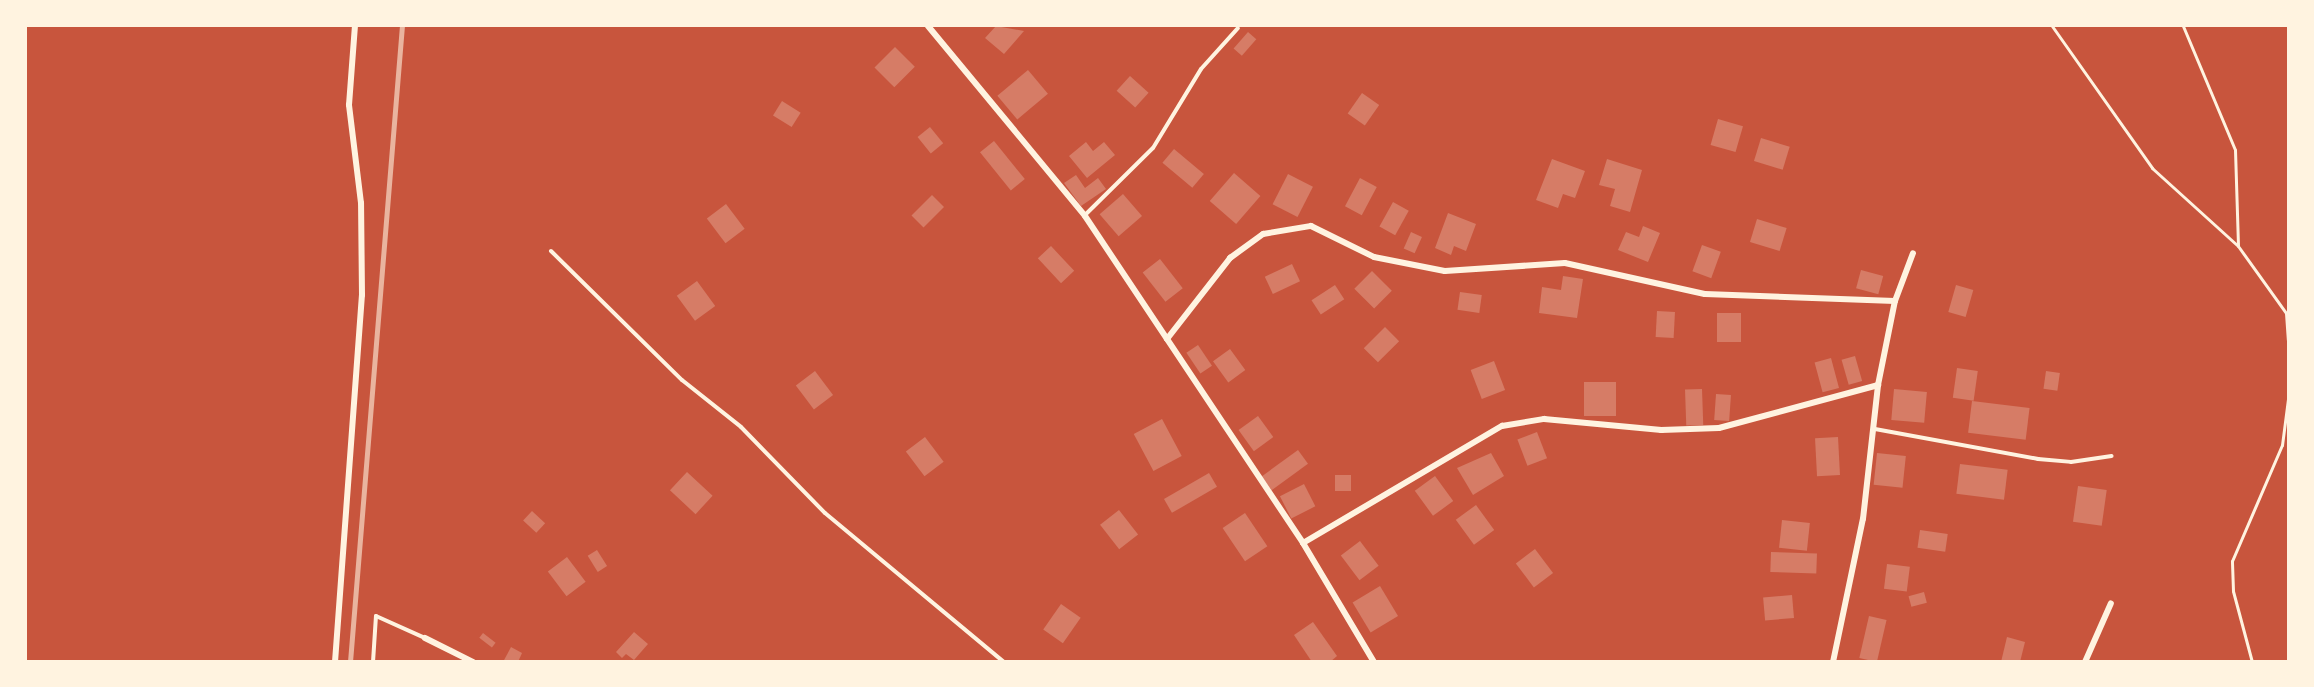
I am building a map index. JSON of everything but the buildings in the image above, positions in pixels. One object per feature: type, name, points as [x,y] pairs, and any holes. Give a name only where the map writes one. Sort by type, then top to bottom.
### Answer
[{"type":"street","points":[[335,662],[362,295],[361,203],[349,105],[355,26]]},
{"type":"street","points":[[928,26],[1085,216],[1303,543],[1374,662]]},
{"type":"street","points":[[1167,339],[1230,258],[1263,234],[1311,226],[1374,257],[1445,271],[1565,263],[1705,294],[1895,301]]},
{"type":"street","points":[[1833,662],[1875,429],[1878,386],[1895,301],[1913,253]]},
{"type":"street","points":[[1303,543],[1503,426],[1544,419],[1661,430],[1719,428],[1878,386]]},
{"type":"street","points":[[2085,662],[2111,603]]},
{"type":"street","points":[[425,638],[473,662]]},
{"type":"lane","points":[[1085,216],[1153,148],[1201,69],[1238,28]]},
{"type":"lane","points":[[551,251],[682,380],[741,427],[825,513],[1004,662]]},
{"type":"lane","points":[[1875,429],[2038,459],[2071,462],[2112,456]]},
{"type":"lane","points":[[374,662],[376,616],[425,638]]},
{"type":"path","points":[[2052,26],[2152,168],[2238,246],[2286,313],[2289,340]]},
{"type":"path","points":[[2183,26],[2235,150],[2238,246]]},
{"type":"path","points":[[2252,662],[2233,591],[2232,561],[2282,445],[2289,399]]},
{"type":"railway","points":[[350,662],[402,26]]}]
